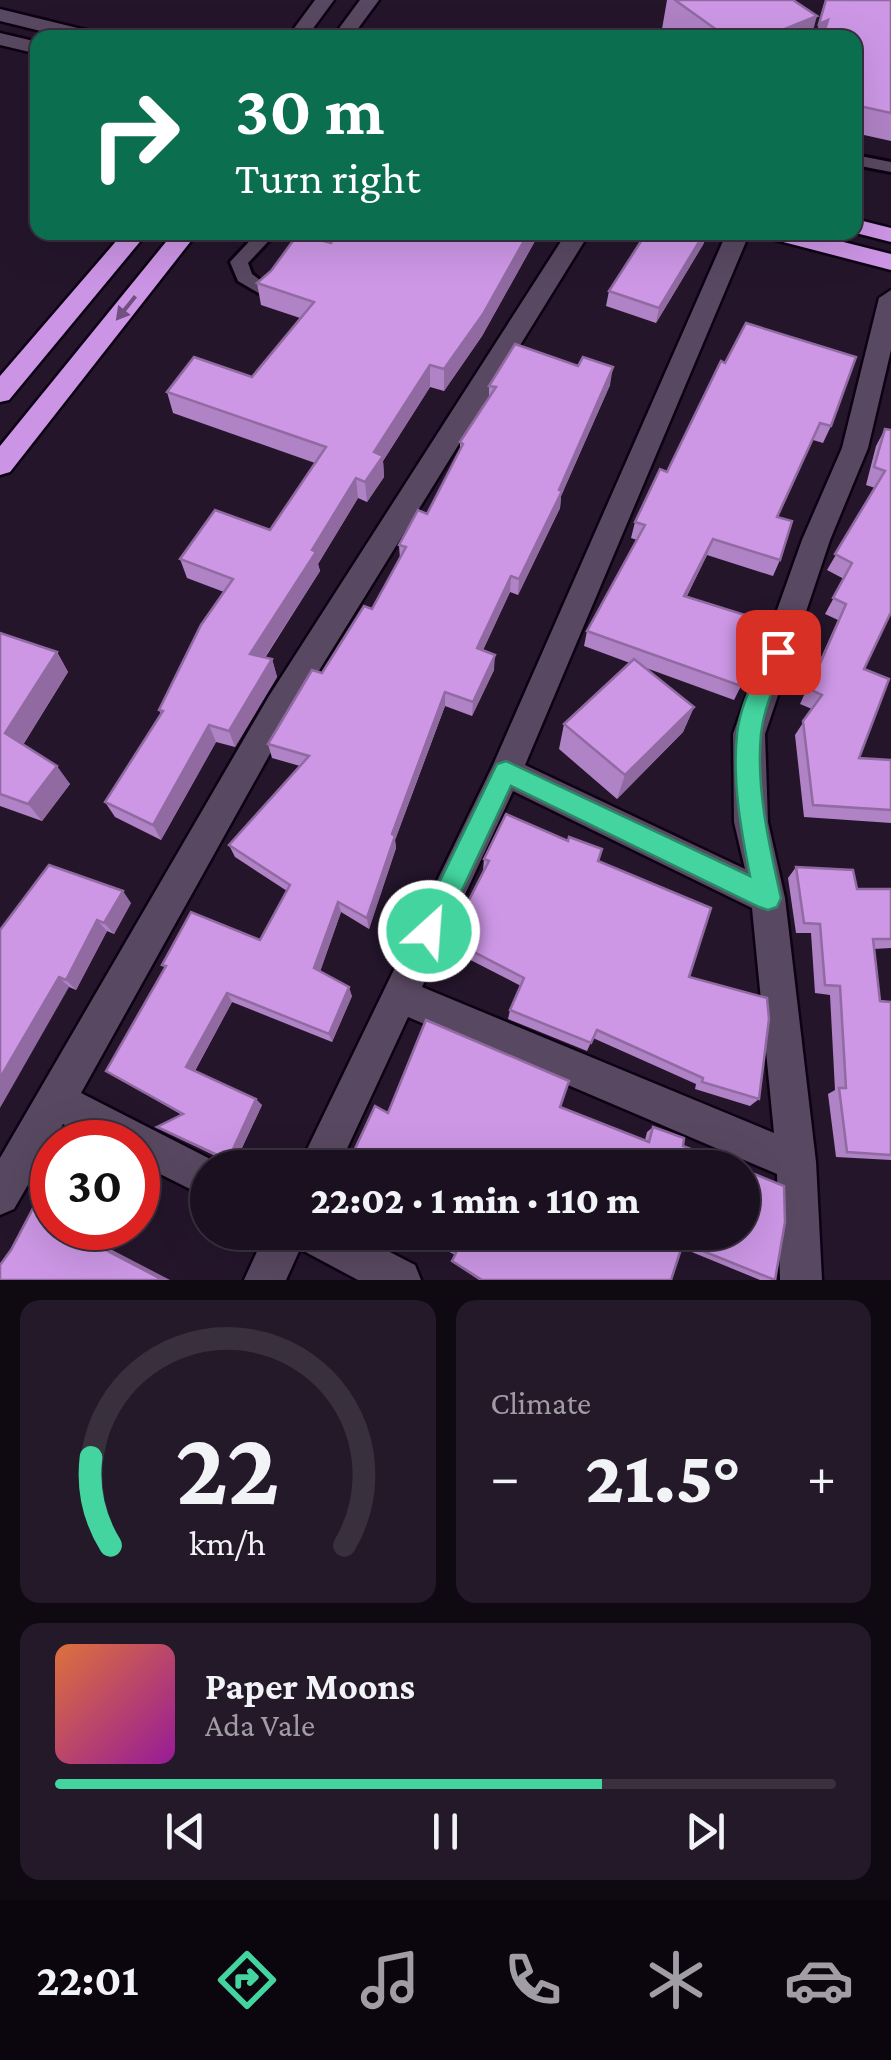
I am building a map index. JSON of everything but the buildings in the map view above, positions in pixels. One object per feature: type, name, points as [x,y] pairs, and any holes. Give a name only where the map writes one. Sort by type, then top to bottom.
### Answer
[{"type":"highway","points":[[862,228],[891,236]]},
{"type":"highway","points":[[0,393],[129,240]]},
{"type":"highway","points":[[0,465],[181,240]]},
{"type":"highway","points":[[804,240],[891,262]]},
{"type":"street","points":[[302,30],[324,0]]},
{"type":"street","points":[[347,30],[370,0]]},
{"type":"street","points":[[0,15],[62,30]]},
{"type":"street","points":[[0,40],[30,46]]},
{"type":"street","points":[[0,1195],[280,706],[573,240]]},
{"type":"street","points":[[325,1150],[506,772],[736,240]]},
{"type":"street","points":[[801,1280],[796,1162],[768,898],[751,822],[749,734],[757,701],[816,540],[854,448],[891,298]]},
{"type":"street","points":[[506,772],[768,898]]},
{"type":"street","points":[[398,995],[796,1162]]},
{"type":"street","points":[[56,1100],[190,1170]]},
{"type":"street","points":[[265,1280],[279,1250]]},
{"type":"street","points":[[343,1250],[400,1280]]},
{"type":"lane","points":[[862,161],[891,167]]},
{"type":"lane","points":[[261,240],[240,262],[244,278],[264,290]]},
{"type":"route","points":[[429,931],[506,772],[768,898],[751,822],[749,734],[757,701],[778,652]]}]
